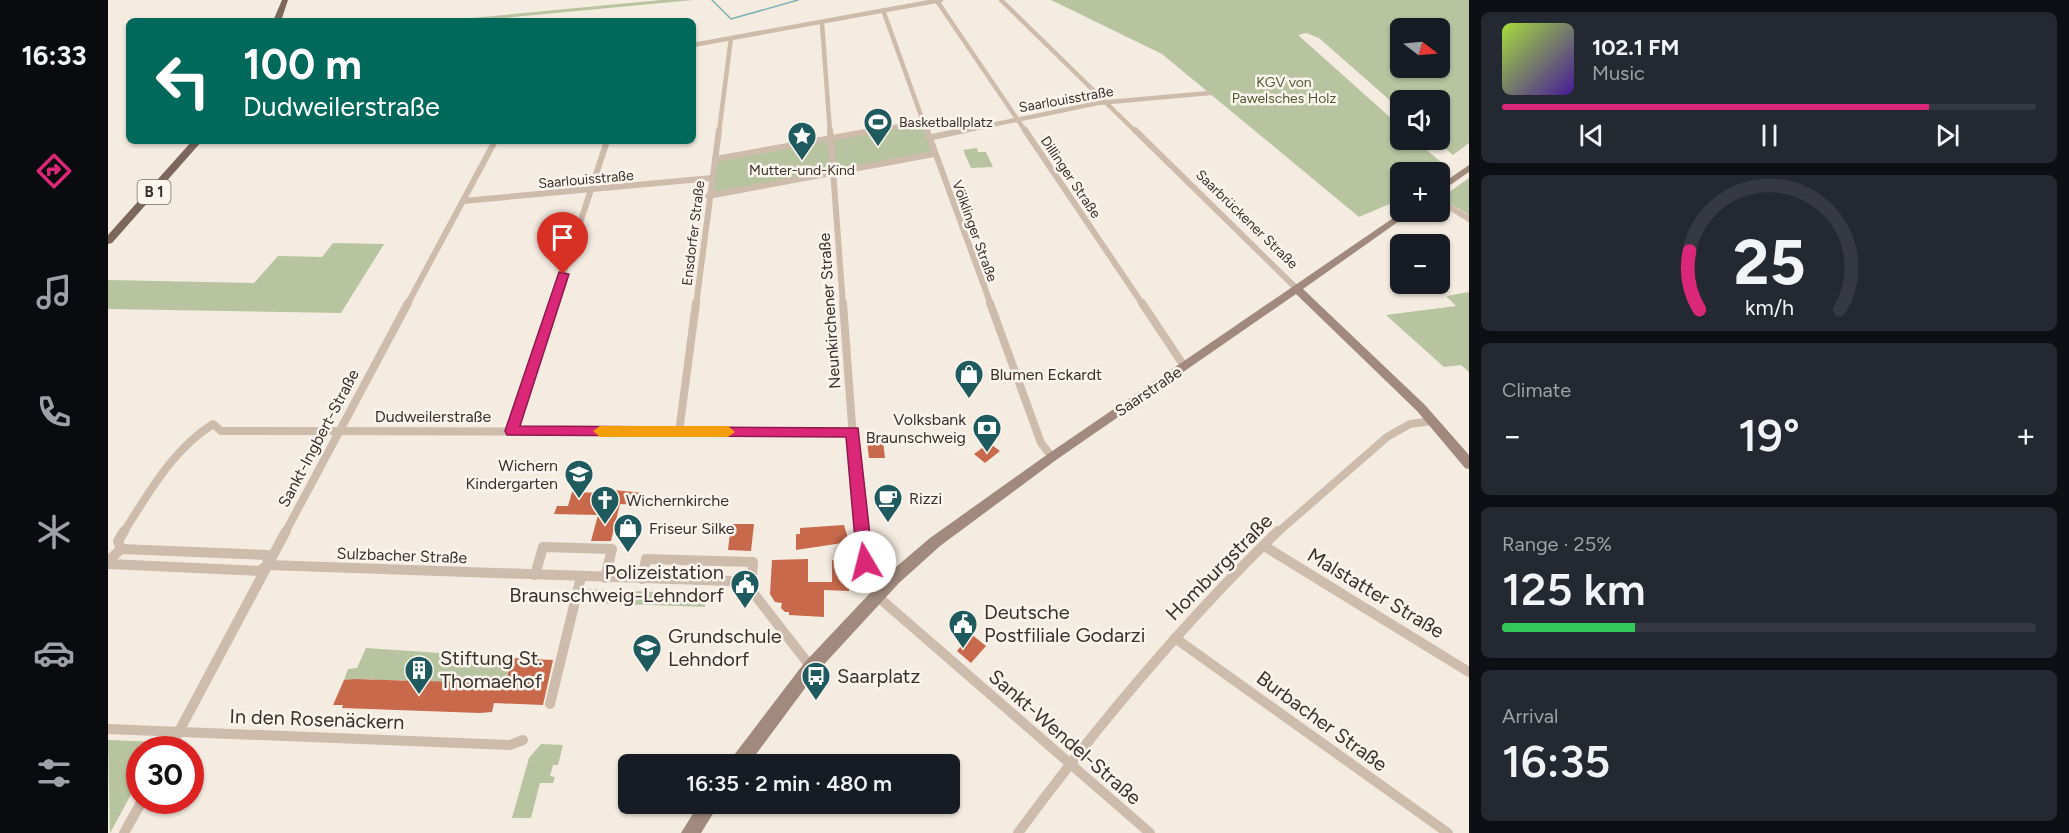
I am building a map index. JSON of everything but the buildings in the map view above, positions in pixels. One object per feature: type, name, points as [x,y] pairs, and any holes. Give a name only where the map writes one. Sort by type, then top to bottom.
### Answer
[{"type":"main road","points":[[278,18],[285,0]]},
{"type":"main road","name":"B 1","points":[[108,241],[194,144]]},
{"type":"street","points":[[696,45],[939,0]]},
{"type":"street","name":"Dillinger Straße","points":[[939,0],[1184,366]]},
{"type":"street","name":"Saarbrückener Straße","points":[[1001,0],[1433,421],[1469,464]]},
{"type":"street","name":"Völklinger Straße","points":[[883,10],[1041,443],[1052,457]]},
{"type":"street","name":"Neunkirchener Straße","points":[[822,22],[861,549],[877,596]]},
{"type":"street","name":"Ensdorfer Straße","points":[[679,432],[708,196],[731,39]]},
{"type":"street","name":"Saarlouisstraße","points":[[928,138],[1105,102],[1210,93]]},
{"type":"street","points":[[715,159],[923,122]]},
{"type":"street","name":"Sankt-Ingbert-Straße","points":[[177,736],[493,144]]},
{"type":"street","points":[[512,431],[606,144]]},
{"type":"street","points":[[708,196],[934,154]]},
{"type":"street","points":[[1450,182],[1469,168]]},
{"type":"street","name":"Saarlouisstraße","points":[[463,201],[591,191],[711,178]]},
{"type":"street","points":[[1450,207],[1469,219]]},
{"type":"street","name":"Saarstraße","points":[[877,596],[935,542],[1052,457],[1392,222]]},
{"type":"street","name":"Homburgstraße","points":[[1018,833],[1070,764],[1218,590],[1305,506],[1397,431],[1413,423],[1433,421]]},
{"type":"street","name":"Dudweilerstraße","points":[[198,431],[213,424],[221,431],[853,432]]},
{"type":"street","name":"Sulzbacher Straße","points":[[121,549],[118,541],[182,448],[198,431]]},
{"type":"street","name":"Malstatter Straße","points":[[1263,546],[1469,672]]},
{"type":"street","points":[[535,575],[543,547],[612,549],[605,578]]},
{"type":"street","name":"Sulzbacher Straße","points":[[268,565],[267,555],[121,549],[115,552],[109,564],[259,571],[268,565],[730,581],[751,590]]},
{"type":"street","points":[[642,579],[646,559],[753,562],[751,590],[811,667]]},
{"type":"street","points":[[550,704],[581,577]]},
{"type":"street","points":[[745,754],[811,667],[877,596]]},
{"type":"street","name":"Sankt-Wendel-Straße","points":[[877,596],[1150,833]]},
{"type":"street","name":"Burbacher Straße","points":[[1175,638],[1448,833]]},
{"type":"street","name":"In den Rosenäckern","points":[[108,729],[510,745],[523,740]]},
{"type":"street","points":[[124,833],[135,814]]},
{"type":"street","points":[[690,833],[703,814]]},
{"type":"green space","points":[[661,0],[693,0],[504,18],[472,18]]},
{"type":"green space","name":"KGV von Pawelsches Holz","points":[[1051,0],[1469,0],[1469,143],[1453,155],[1447,150],[1450,150],[1450,90],[1390,90],[1390,100],[1319,38],[1306,33],[1298,35],[1390,117],[1390,150],[1427,150],[1441,162],[1390,162],[1390,204],[1359,217],[1162,54]]},
{"type":"green space","points":[[923,122],[934,154],[708,196],[715,159]]},
{"type":"green space","points":[[977,148],[978,152],[986,152],[993,167],[971,168],[963,150]]},
{"type":"green space","points":[[1469,178],[1469,215],[1450,203],[1450,192]]},
{"type":"green space","points":[[333,243],[384,244],[341,313],[108,309],[108,280],[254,283],[278,256],[322,257]]},
{"type":"green space","points":[[1469,292],[1469,372],[1461,365],[1444,367],[1386,315],[1456,306],[1446,296]]},
{"type":"green space","points":[[582,589],[706,594],[705,607],[595,603],[597,595],[581,594]]},
{"type":"green space","points":[[366,648],[512,658],[503,689],[417,681],[411,681],[409,684],[403,680],[385,680],[383,683],[373,679],[344,680],[348,669],[357,668]]},
{"type":"green space","points":[[108,740],[126,741],[126,804],[110,833]]},
{"type":"green space","points":[[541,744],[563,745],[558,765],[553,765],[550,776],[555,777],[553,783],[540,783],[531,818],[512,818],[529,758]]},
{"type":"waterway","points":[[712,0],[731,19],[798,0]]},
{"type":"slow traffic","points":[[600,431],[728,432]]},
{"type":"place","name":"Basketballplatz","points":[[878,148]]},
{"type":"place","name":"Mutter-und-Kind","points":[[802,162]]},
{"type":"place","name":"Blumen Eckardt","points":[[969,400]]},
{"type":"place","name":"Volksbank Braunschweig","points":[[987,454]]},
{"type":"place","name":"Wichern Kindergarten","points":[[579,500]]},
{"type":"place","name":"Rizzi","points":[[888,524]]},
{"type":"place","name":"Wichernkirche","points":[[605,526]]},
{"type":"place","name":"Friseur Silke","points":[[628,554]]},
{"type":"place","name":"Polizeistation Braunschweig-Lehndorf","points":[[745,610]]},
{"type":"place","name":"Deutsche Postfiliale Godarzi","points":[[963,650]]},
{"type":"place","name":"Grundschule Lehndorf","points":[[647,674]]},
{"type":"place","name":"Stiftung St. Thomaehof","points":[[419,696]]},
{"type":"place","name":"Saarplatz","points":[[816,702]]},
{"type":"route","points":[[563,274],[512,431],[853,432],[861,549],[865,562]]}]
